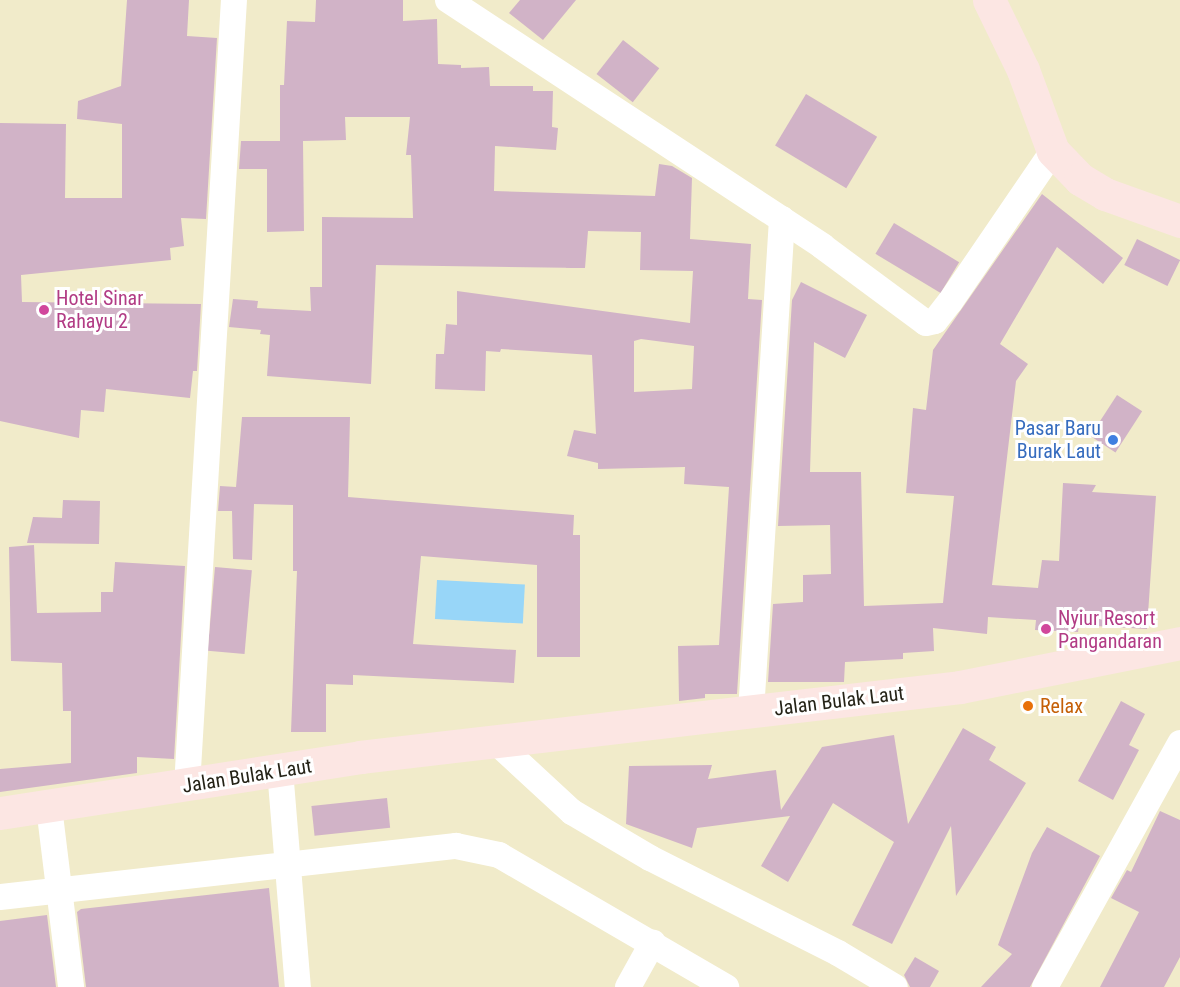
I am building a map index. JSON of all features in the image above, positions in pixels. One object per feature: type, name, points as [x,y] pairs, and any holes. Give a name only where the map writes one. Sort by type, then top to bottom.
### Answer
[{"type":"street","points":[[187,786],[234,0]]},
{"type":"street","points":[[448,0],[782,219],[926,323],[931,323],[950,302],[1053,151]]},
{"type":"street","points":[[988,0],[1023,70],[1053,151],[1080,179],[1105,194],[1180,221]]},
{"type":"street","points":[[751,712],[782,219]]},
{"type":"street","name":"Jalan Bulak Laut","points":[[0,813],[280,770],[495,741],[960,687],[1180,643]]},
{"type":"street","points":[[495,741],[572,812],[650,858],[838,953],[883,984]]},
{"type":"street","points":[[1046,987],[1180,743]]},
{"type":"street","points":[[280,770],[298,987]]},
{"type":"street","points":[[49,807],[71,987]]},
{"type":"street","points":[[0,897],[289,862],[456,846],[499,855],[654,942],[726,987]]},
{"type":"street","points":[[628,987],[654,942]]},
{"type":"water","points":[[437,580],[525,585],[523,624],[435,619]]},
{"type":"building","points":[[127,0],[189,0],[187,36],[217,38],[206,219],[181,218],[184,246],[170,248],[171,260],[21,275],[22,302],[201,304],[197,371],[193,371],[190,398],[106,389],[104,412],[81,410],[79,438],[0,421],[0,123],[66,124],[65,198],[122,198],[122,124],[77,119],[78,101],[121,86]]},
{"type":"building","points":[[316,0],[403,0],[403,21],[437,19],[438,64],[461,65],[461,68],[489,67],[490,86],[533,86],[533,91],[553,91],[552,127],[558,128],[556,150],[495,146],[494,191],[655,196],[659,164],[672,166],[692,178],[690,239],[751,244],[748,299],[762,300],[737,694],[705,694],[705,698],[679,701],[678,646],[719,645],[729,487],[684,484],[685,467],[598,469],[598,463],[567,456],[574,430],[596,434],[592,355],[501,349],[500,352],[486,351],[485,391],[435,389],[436,354],[444,354],[446,324],[457,325],[457,291],[690,323],[693,271],[640,270],[641,232],[588,231],[585,268],[376,265],[371,384],[267,376],[270,335],[260,334],[261,330],[229,327],[233,299],[258,301],[257,308],[311,311],[310,287],[322,287],[322,217],[413,218],[411,155],[406,155],[410,117],[345,117],[346,140],[303,141],[304,231],[267,232],[267,169],[239,169],[241,141],[280,141],[280,85],[284,85],[287,21],[315,22]],"holes":[[[641,339],[694,346],[692,389],[634,392],[634,341]]]},
{"type":"building","points":[[520,0],[576,0],[543,40],[509,13]]},
{"type":"building","points":[[623,40],[659,68],[633,102],[597,74]]},
{"type":"building","points":[[806,94],[877,137],[846,188],[775,145]]},
{"type":"building","points":[[1042,194],[1123,258],[1103,284],[1057,247],[1000,344],[1028,364],[1016,381],[992,585],[1038,588],[1042,560],[1059,561],[1063,483],[1096,485],[1092,492],[1156,496],[1147,629],[1079,625],[1078,632],[1035,630],[1036,620],[988,617],[987,634],[933,628],[934,651],[903,653],[903,659],[845,662],[844,682],[768,682],[773,604],[803,602],[803,575],[831,574],[830,525],[778,526],[792,300],[801,282],[867,315],[845,358],[814,342],[810,472],[861,472],[864,606],[943,603],[954,496],[906,493],[913,408],[926,410],[933,350]]},
{"type":"building","points":[[894,223],[959,262],[941,293],[875,254]]},
{"type":"building","points":[[1137,239],[1180,260],[1167,286],[1124,265]]},
{"type":"building","points":[[1117,395],[1142,411],[1115,452],[1090,436]]},
{"type":"building","points":[[242,417],[350,417],[348,497],[574,515],[573,535],[580,535],[580,657],[537,657],[537,565],[421,556],[413,644],[516,650],[514,683],[353,675],[353,685],[326,684],[326,732],[291,732],[297,571],[293,571],[293,505],[254,504],[252,560],[233,559],[232,511],[218,511],[220,486],[236,487]]},
{"type":"building","points":[[63,500],[100,501],[99,544],[27,543],[33,517],[62,518]]},
{"type":"building","points":[[34,545],[37,613],[101,612],[101,592],[113,592],[115,562],[185,566],[174,759],[137,757],[137,773],[0,792],[0,769],[71,763],[71,711],[63,711],[62,663],[11,661],[9,547]]},
{"type":"building","points":[[215,567],[252,570],[245,654],[208,651]]},
{"type":"building","points":[[1121,701],[1145,714],[1129,745],[1139,750],[1113,800],[1078,781]]},
{"type":"building","points":[[963,728],[996,747],[989,760],[1026,783],[956,896],[951,826],[892,944],[852,925],[894,842],[833,803],[788,882],[761,866],[790,816],[697,828],[692,848],[626,824],[629,766],[712,765],[708,779],[776,770],[781,810],[822,747],[894,735],[908,824]]},
{"type":"building","points":[[387,798],[390,828],[315,836],[311,806]]},
{"type":"building","points":[[1160,811],[1180,820],[1180,957],[1164,987],[1100,987],[1139,912],[1111,898],[1127,870],[1131,872]]},
{"type":"building","points":[[1047,827],[1100,856],[1030,987],[981,987],[1012,954],[998,945],[1032,853]]},
{"type":"building","points":[[269,888],[279,987],[86,987],[77,912],[81,909]]},
{"type":"building","points":[[47,915],[56,987],[0,987],[0,921]]},
{"type":"building","points":[[915,957],[939,971],[930,987],[910,987],[904,975]]},
{"type":"place","name":"Hotel Sinar Rahayu 2","points":[[44,310]]},
{"type":"place","name":"Pasar Baru Burak Laut","points":[[1113,440]]},
{"type":"place","name":"Nyiur Resort Pangandaran","points":[[1046,629]]},
{"type":"place","name":"Relax","points":[[1028,706]]}]
